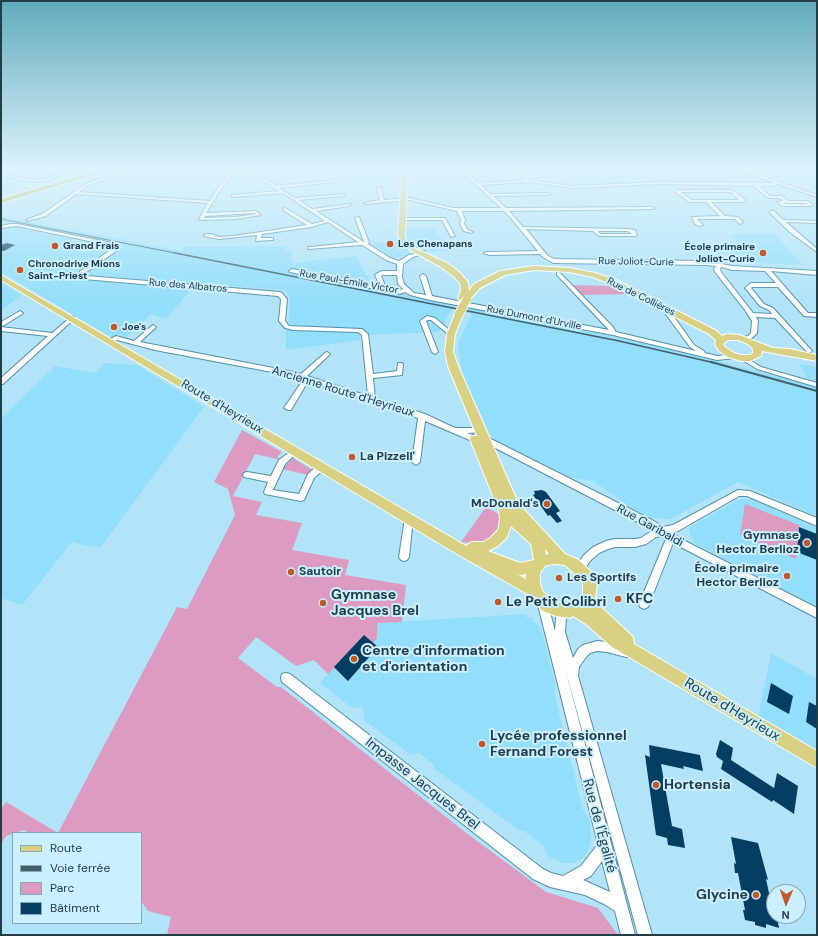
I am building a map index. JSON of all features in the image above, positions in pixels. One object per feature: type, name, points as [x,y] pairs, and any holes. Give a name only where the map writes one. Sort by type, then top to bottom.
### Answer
[{"type":"main road","points":[[402,214],[401,233],[404,242],[418,252],[446,264],[462,277],[468,285],[466,297],[448,333],[443,352],[477,434],[505,511],[506,520],[503,533],[494,542],[484,547],[468,548]]},
{"type":"main road","name":"Rue de Collières","points":[[466,297],[478,286],[504,273],[534,268],[558,268],[582,272],[613,282],[712,332],[721,340]]},
{"type":"main road","name":"Route d'Heyrieux","points":[[3,277],[538,596]]},
{"type":"main road","points":[[817,358],[790,352],[772,351],[756,352],[739,357],[724,351],[719,344],[721,340],[731,336],[743,339],[756,352],[817,364]]},
{"type":"main road","points":[[477,434],[513,506],[524,520],[539,533],[561,558],[580,568],[586,576],[590,584],[590,593],[588,600],[583,606],[570,611],[548,606],[538,596],[532,577],[538,564],[539,548],[535,540],[518,526],[505,511]]},
{"type":"main road","name":"Route d'Heyrieux","points":[[437,535],[520,569],[538,564]]},
{"type":"main road","points":[[538,564],[546,559],[561,558]]},
{"type":"main road","name":"Route d'Heyrieux","points":[[588,600],[598,614],[646,659]]},
{"type":"main road","name":"Route d'Heyrieux","points":[[570,611],[590,619],[617,642],[817,760]]},
{"type":"street","points":[[28,220],[46,214]]},
{"type":"street","points":[[226,214],[203,215],[201,219],[256,217],[259,216],[259,214]]},
{"type":"street","points":[[292,214],[311,226]]},
{"type":"street","points":[[317,214],[388,259],[400,263],[418,252]]},
{"type":"street","points":[[460,214],[463,220],[462,224],[466,231],[471,232]]},
{"type":"street","points":[[508,214],[542,252]]},
{"type":"street","points":[[720,214],[724,217]]},
{"type":"street","points":[[774,214],[817,251]]},
{"type":"street","points":[[356,218],[367,242],[364,243]]},
{"type":"street","points":[[701,224],[697,223],[694,218],[736,218],[741,222],[740,223]]},
{"type":"street","points":[[402,219],[443,219],[453,236]]},
{"type":"street","points":[[206,235],[219,238],[234,237],[311,226],[328,221]]},
{"type":"street","points":[[781,221],[817,222]]},
{"type":"street","name":"Rue des Albatros","points":[[1,227],[17,225],[115,245],[116,247],[114,250],[82,272],[82,276],[86,278],[280,294],[284,299],[282,321],[287,327],[360,330],[365,334],[371,398]]},
{"type":"street","points":[[522,228],[628,230],[633,231],[635,235],[599,235],[595,230]]},
{"type":"street","points":[[234,237],[237,229]]},
{"type":"street","points":[[260,233],[258,240],[271,239]]},
{"type":"street","points":[[310,248],[364,243]]},
{"type":"street","points":[[486,253],[542,252]]},
{"type":"street","name":"Rue Joliot-Curie","points":[[542,252],[550,261],[559,262],[590,261],[707,263],[732,268],[817,274]]},
{"type":"street","points":[[400,263],[399,273],[401,284],[406,290]]},
{"type":"street","points":[[719,266],[717,269],[718,272],[752,315],[755,321],[754,333],[750,337],[743,339]]},
{"type":"street","points":[[767,270],[806,314],[817,315]]},
{"type":"street","name":"Rue Paul-Émile Victor","points":[[292,271],[400,292],[406,290]]},
{"type":"street","points":[[384,289],[378,275],[382,273],[399,273]]},
{"type":"street","points":[[560,274],[611,328],[613,334]]},
{"type":"street","points":[[423,276],[430,298]]},
{"type":"street","points":[[780,285],[751,285],[748,288],[762,305],[771,309],[809,351]]},
{"type":"street","name":"Rue Dumont d'Urville","points":[[406,290],[412,294],[430,298],[613,334],[717,358],[739,357]]},
{"type":"street","points":[[671,312],[668,313],[692,346],[704,355]]},
{"type":"street","points":[[1,325],[20,313]]},
{"type":"street","points":[[752,315],[777,316]]},
{"type":"street","points":[[1,382],[72,318]]},
{"type":"street","points":[[435,352],[423,321],[427,318],[433,319],[448,333]]},
{"type":"street","points":[[135,343],[153,327]]},
{"type":"street","points":[[1,329],[54,335]]},
{"type":"street","name":"Ancienne Route d'Heyrieux","points":[[110,341],[116,338],[155,348],[279,370],[371,398],[422,416],[455,430],[477,434]]},
{"type":"street","name":"Rue Dumont d'Urville","points":[[704,355],[719,355],[724,351]]},
{"type":"street","points":[[756,352],[768,371]]},
{"type":"street","points":[[288,408],[304,378],[327,354]]},
{"type":"street","points":[[739,357],[759,368],[817,385]]},
{"type":"street","points":[[370,376],[401,376],[400,364]]},
{"type":"street","points":[[416,462],[422,416]]},
{"type":"street","name":"Ancienne Route d'Heyrieux","points":[[455,430],[477,434]]},
{"type":"street","name":"Rue Garibaldi","points":[[477,434],[649,523],[671,538],[817,614]]},
{"type":"street","points":[[295,451],[282,462],[268,492],[301,498],[312,476],[322,466]]},
{"type":"street","points":[[247,476],[274,480]]},
{"type":"street","points":[[580,568],[587,558],[596,550],[615,543],[635,543],[643,541],[653,534],[675,528],[738,493],[747,493],[817,522]]},
{"type":"street","points":[[404,557],[409,518]]},
{"type":"street","points":[[644,604],[671,538]]},
{"type":"street","name":"Rue de l'Égalité","points":[[538,596],[628,935]]},
{"type":"street","name":"Rue de l'Égalité","points":[[570,611],[561,618],[560,632],[644,935]]},
{"type":"street","points":[[573,678],[574,665],[582,654],[587,649],[597,646],[607,647],[646,659]]},
{"type":"street","name":"Impasse Jacques Brel","points":[[286,678],[538,874],[550,880],[586,888],[620,906]]},
{"type":"street","points":[[563,883],[586,871],[604,846]]},
{"type":"shaded area","points":[[1,216],[182,251],[185,247],[287,246],[286,251],[292,251],[292,263],[356,256],[372,285],[370,288],[455,304],[439,332],[360,335],[361,340],[286,350],[286,330],[289,321],[290,299],[285,290],[90,276],[88,273],[90,268],[125,245],[9,223],[4,225],[72,239],[72,241],[81,241],[111,247],[111,249],[77,274],[80,279],[122,281],[191,289],[166,319],[151,314],[126,337],[118,334],[111,337],[1,272]]},
{"type":"shaded area","points":[[406,229],[435,229],[448,251],[431,252],[421,246],[409,250],[409,255],[389,258],[371,246],[370,243],[396,242],[406,235]]},
{"type":"shaded area","name":"École primaire Joliot-Curie","points":[[773,233],[803,265],[740,262],[725,242],[736,242],[730,234]]},
{"type":"shaded area","points":[[1,281],[21,295],[1,311]]},
{"type":"shaded area","points":[[467,307],[671,349],[817,387],[817,516],[738,482],[671,519],[652,518],[633,509],[593,481],[569,477],[498,441],[486,431],[462,374],[458,343],[472,314],[465,312]]},
{"type":"shaded area","points":[[105,363],[137,365],[204,407],[100,548],[72,542],[22,605],[1,598],[1,419],[55,366],[95,373]]},
{"type":"shaded area","points":[[799,364],[817,367],[817,383],[810,381]]},
{"type":"shaded area","name":"École primaire Hector Berlioz","points":[[740,499],[751,499],[817,528],[817,607],[697,545],[692,540],[689,530],[690,527]]},
{"type":"shaded area","name":"Lycée professionnel Fernand Forest","points":[[526,614],[527,618],[532,618],[533,621],[541,628],[555,683],[555,697],[583,810],[590,821],[591,838],[588,851],[582,859],[573,863],[563,863],[548,856],[544,846],[524,831],[520,831],[435,769],[433,764],[419,753],[411,755],[364,720],[363,707],[352,708],[320,683],[364,635],[377,638],[377,623]]},
{"type":"shaded area","points":[[771,653],[817,679],[817,752],[758,718]]},
{"type":"green space","points":[[573,285],[614,286],[632,294],[581,295]]},
{"type":"green space","points":[[242,430],[282,452],[277,457],[281,460],[255,454],[233,496],[262,502],[256,515],[302,523],[292,550],[349,560],[345,575],[406,585],[402,622],[377,623],[377,638],[373,643],[378,647],[348,681],[334,668],[328,674],[314,660],[296,666],[256,637],[238,658],[277,687],[281,687],[465,832],[546,892],[598,908],[618,935],[167,935],[171,917],[148,911],[142,902],[142,832],[59,832],[177,607],[187,609],[235,515],[228,489],[214,482]]},
{"type":"green space","points":[[293,458],[312,470],[308,475],[282,469]]},
{"type":"green space","points":[[745,504],[799,525],[796,559],[740,535]]},
{"type":"green space","points":[[486,507],[499,514],[501,519],[499,530],[492,538],[483,542],[461,542]]},
{"type":"green space","points":[[6,802],[56,832],[27,832],[24,830],[12,832],[12,834],[6,836],[1,844],[1,809]]},
{"type":"building","points":[[7,243],[15,245],[1,251],[1,245]]},
{"type":"building","name":"McDonald's","points":[[542,490],[546,492],[560,511],[556,513],[562,521],[557,523],[550,515],[548,516],[533,495],[535,494],[534,491]]},
{"type":"building","name":"Gymnase Hector Berlioz","points":[[799,527],[817,534],[817,560],[797,552]]},
{"type":"building","name":"Centre d'information et d'orientation","points":[[364,635],[378,647],[348,681],[334,667]]},
{"type":"building","points":[[771,683],[793,696],[789,714],[767,702]]},
{"type":"building","points":[[809,702],[817,706],[817,729],[806,722]]},
{"type":"building","points":[[720,740],[733,748],[731,760],[774,788],[777,773],[798,786],[794,814],[773,800],[772,802],[721,769],[723,761],[717,757],[716,754]]},
{"type":"building","name":"Hortensia","points":[[649,745],[700,755],[703,771],[683,766],[684,769],[661,764],[672,826],[682,829],[685,848],[668,845],[667,838],[656,835],[645,755],[650,757]]},
{"type":"building","name":"Glycine","points":[[731,837],[758,843],[768,880],[766,879],[766,928],[755,925],[755,922],[745,920],[743,910],[745,910],[738,873],[735,873],[734,863],[736,864]]},
{"type":"building","name":"Glycine","points":[[766,924],[778,924],[779,928]]},
{"type":"railway","points":[[1,219],[180,254]]},
{"type":"railway","points":[[175,253],[619,341],[713,363]]},
{"type":"railway","points":[[713,363],[817,391]]},
{"type":"place","name":"Les Chenapans","points":[[390,244]]},
{"type":"place","name":"Grand Frais","points":[[55,246]]},
{"type":"place","name":"École primaire Joliot-Curie","points":[[763,253]]},
{"type":"place","name":"Chronodrive Mions Saint-Priest","points":[[20,270]]},
{"type":"place","name":"Joe's","points":[[114,327]]},
{"type":"place","name":"La Pizzell'","points":[[352,457]]},
{"type":"place","name":"McDonald's","points":[[547,504]]},
{"type":"place","name":"Gymnase Hector Berlioz","points":[[807,543]]},
{"type":"place","name":"Sautoir","points":[[291,572]]},
{"type":"place","name":"École primaire Hector Berlioz","points":[[787,576]]},
{"type":"place","name":"Les Sportifs","points":[[559,578]]},
{"type":"place","name":"KFC","points":[[618,599]]},
{"type":"place","name":"Le Petit Colibri","points":[[498,602]]},
{"type":"place","name":"Gymnase Jacques Brel","points":[[323,603]]},
{"type":"place","name":"Centre d'information et d'orientation","points":[[354,659]]},
{"type":"place","name":"Lycée professionnel Fernand Forest","points":[[482,744]]},
{"type":"place","name":"Hortensia","points":[[656,785]]},
{"type":"place","name":"Glycine","points":[[756,895]]}]
